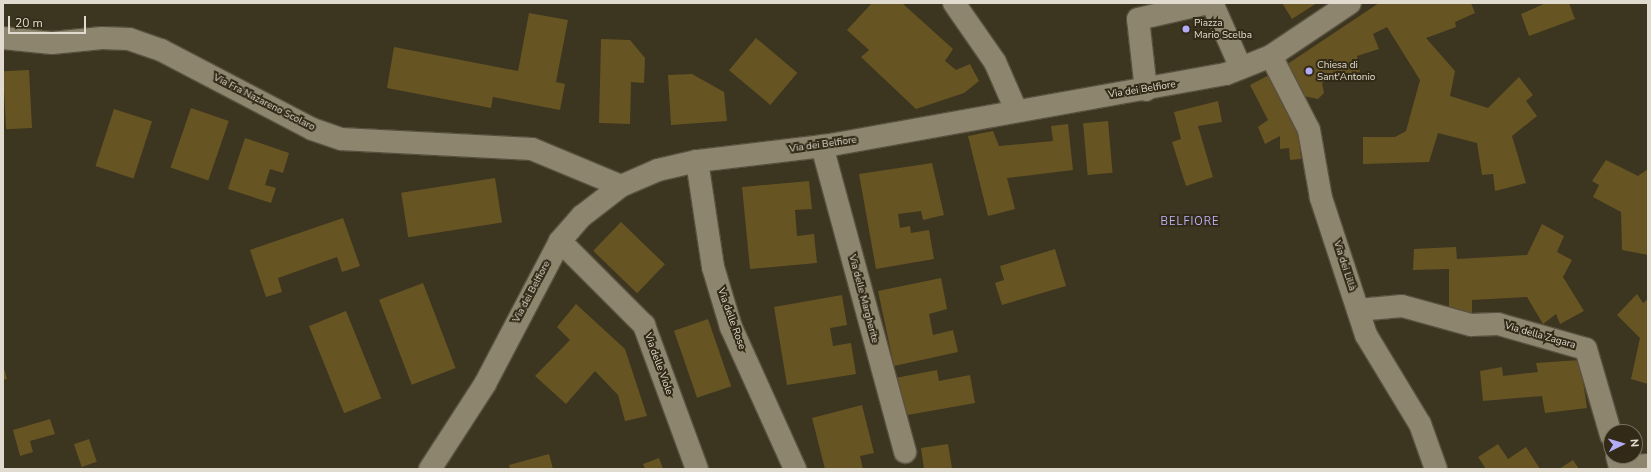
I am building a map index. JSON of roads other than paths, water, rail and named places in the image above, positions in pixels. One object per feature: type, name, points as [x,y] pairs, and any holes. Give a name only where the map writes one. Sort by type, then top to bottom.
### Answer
[{"type":"street","points":[[954,3],[995,62],[1016,110]]},
{"type":"street","points":[[1146,90],[1138,19],[1208,3]]},
{"type":"street","points":[[1212,3],[1241,68]]},
{"type":"street","name":"Via dei Belfiore","points":[[430,469],[485,384],[560,241],[582,216],[621,186],[658,170],[697,161],[822,146],[1016,110],[1146,90],[1241,68],[1270,56],[1350,3]]},
{"type":"street","name":"Via Fra Nazareno Scolaro","points":[[3,38],[52,43],[102,38],[129,39],[161,50],[312,129],[341,139],[532,150],[621,186]]},
{"type":"street","name":"Via dei Lillà","points":[[1270,56],[1309,130],[1321,198],[1366,335],[1420,424],[1436,469]]},
{"type":"street","name":"Via delle Margherite","points":[[822,146],[905,452]]},
{"type":"street","name":"Via delle Rose","points":[[697,161],[713,266],[729,319],[795,469]]},
{"type":"street","name":"Via delle Viole","points":[[560,241],[644,325],[697,469]]},
{"type":"street","name":"Via della Zagara","points":[[1358,310],[1402,306],[1471,325],[1498,324],[1586,349],[1608,424]]},
{"type":"street","points":[[1619,464],[1620,467],[1648,465]]},
{"type":"place","name":"Piazza Mario Scelba","points":[[1186,29]]},
{"type":"place","name":"Chiesa di Sant'Antonio","points":[[1309,71]]},
{"type":"district","name":"BELFIORE","points":[[1190,222]]}]
